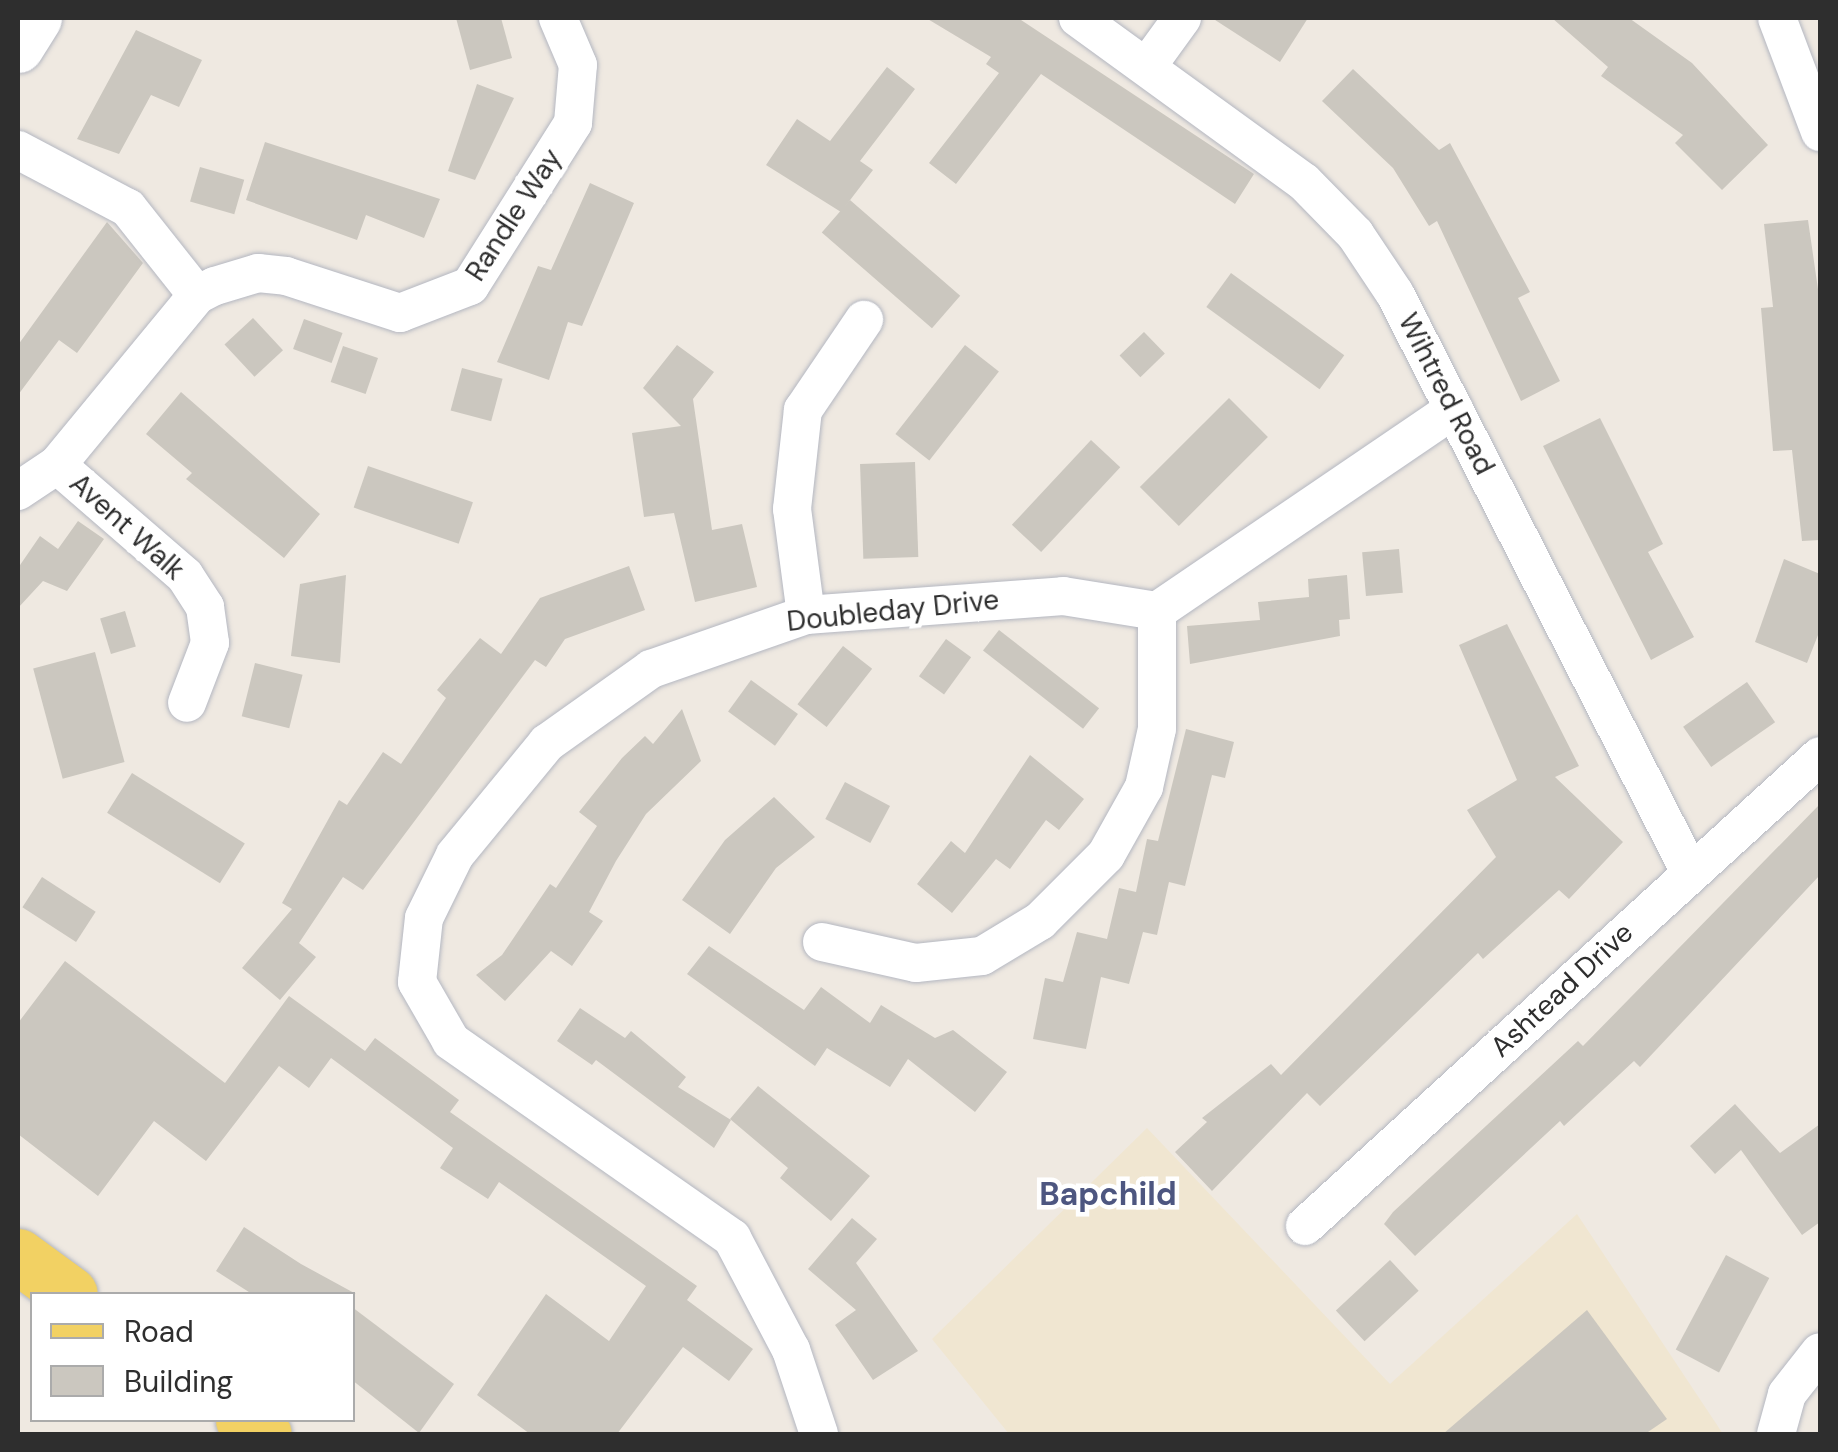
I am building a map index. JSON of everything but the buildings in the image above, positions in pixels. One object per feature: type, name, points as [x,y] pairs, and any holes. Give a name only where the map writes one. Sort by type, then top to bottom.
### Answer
[{"type":"main road","points":[[18,1256],[67,1292]]},
{"type":"street","points":[[18,47],[36,18]]},
{"type":"street","name":"Randle Way","points":[[18,492],[57,465],[197,296],[258,273],[400,312],[457,296],[484,270],[573,123],[578,65],[558,18]]},
{"type":"street","name":"Wihtred Road","points":[[1078,18],[1148,65],[1304,182],[1355,234],[1454,409],[1690,872]]},
{"type":"street","points":[[1148,65],[1182,18]]},
{"type":"street","points":[[1777,18],[1820,132]]},
{"type":"street","points":[[18,150],[128,208],[197,296]]},
{"type":"street","points":[[806,615],[792,509],[802,410],[864,320]]},
{"type":"street","points":[[822,942],[916,964],[982,956],[1040,921],[1106,855],[1144,788],[1157,729],[1157,611],[1454,409]]},
{"type":"street","name":"Avent Walk","points":[[57,465],[185,576],[205,608],[210,643],[187,703]]},
{"type":"street","name":"Doubleday Drive","points":[[819,1434],[791,1350],[732,1238],[451,1041],[417,982],[424,918],[455,855],[547,742],[652,669],[806,615],[1063,596],[1157,611]]},
{"type":"street","name":"Ashtead Drive","points":[[1305,1226],[1820,756]]},
{"type":"street","points":[[1776,1434],[1788,1394],[1820,1352]]},
{"type":"shaded area","points":[[1147,1128],[1390,1384],[1577,1214],[1723,1434],[1009,1434],[932,1339]]},
{"type":"district","name":"Bapchild","points":[[1108,1194]]}]
